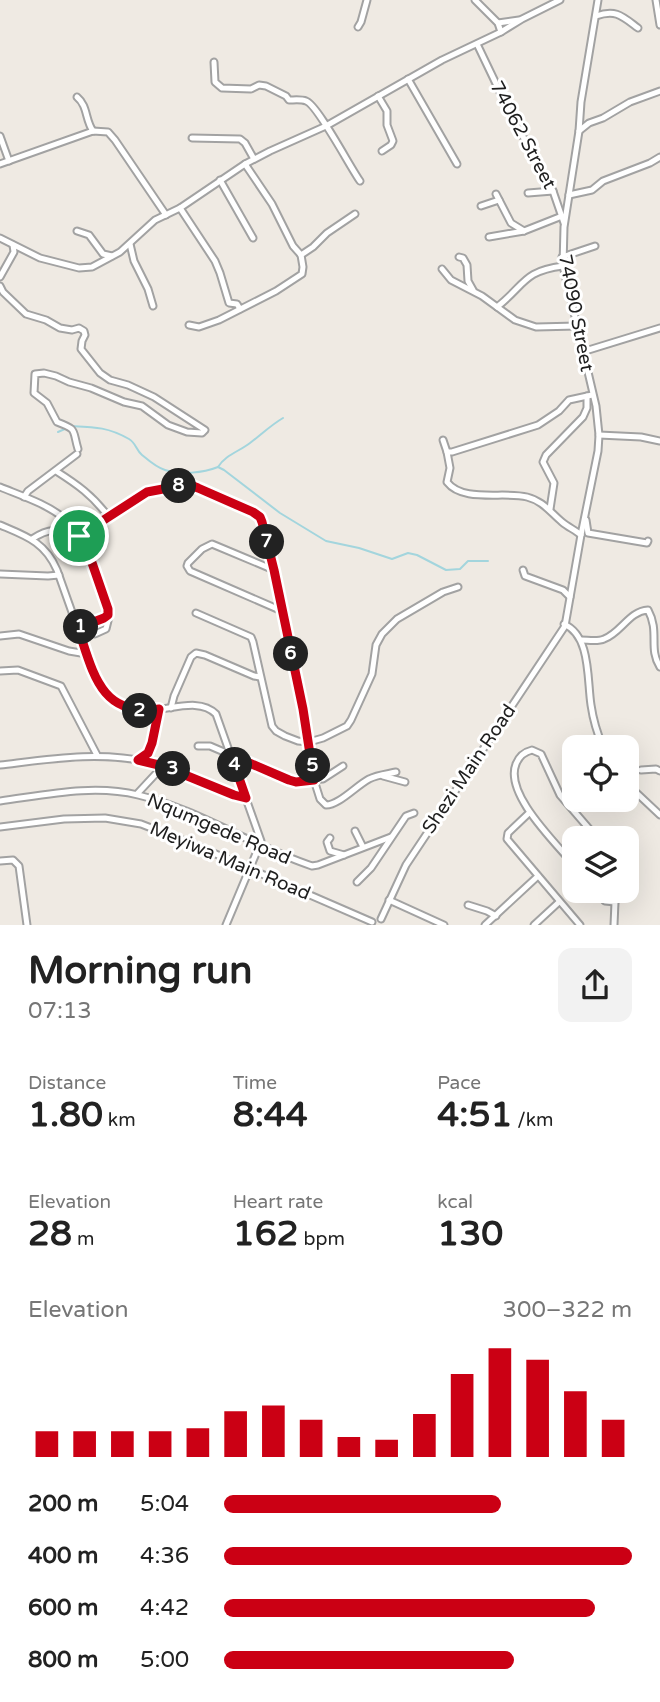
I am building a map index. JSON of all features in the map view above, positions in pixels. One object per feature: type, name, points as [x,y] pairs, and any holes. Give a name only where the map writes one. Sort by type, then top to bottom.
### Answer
[{"type":"street","points":[[475,0],[498,23],[500,32]]},
{"type":"street","points":[[0,238],[40,258],[79,268],[92,267],[130,244],[148,225],[180,208],[245,164],[326,126],[442,60],[560,0]]},
{"type":"street","name":"74090 Street","points":[[564,624],[599,435],[596,406],[589,395],[562,257],[581,102],[598,0]]},
{"type":"street","points":[[656,0],[660,25]]},
{"type":"street","points":[[358,27],[367,1]]},
{"type":"street","points":[[596,16],[621,15],[638,28]]},
{"type":"street","points":[[498,23],[522,19]]},
{"type":"street","name":"74062 Street","points":[[477,44],[511,115],[553,191],[564,227]]},
{"type":"street","points":[[214,62],[215,82],[222,88],[251,89],[259,85],[271,88],[289,100],[309,102],[360,181]]},
{"type":"street","points":[[408,79],[457,164]]},
{"type":"street","points":[[579,131],[630,102],[660,91]]},
{"type":"street","points":[[379,96],[387,111],[387,125],[393,141],[383,151]]},
{"type":"street","points":[[77,97],[83,104],[93,131]]},
{"type":"street","points":[[0,164],[93,131],[104,131],[111,135],[166,215]]},
{"type":"street","points":[[0,136],[9,161]]},
{"type":"street","points":[[192,138],[240,139],[245,142],[254,159]]},
{"type":"street","points":[[569,195],[592,190],[604,181],[660,157]]},
{"type":"street","points":[[189,325],[205,325],[240,309],[302,274],[302,255],[293,246],[272,204],[245,164]]},
{"type":"street","points":[[220,180],[253,238]]},
{"type":"street","points":[[528,193],[553,191]]},
{"type":"street","points":[[481,206],[498,197],[511,223],[524,231]]},
{"type":"street","points":[[558,204],[567,207]]},
{"type":"street","points":[[180,208],[215,261],[229,303],[237,304],[240,309]]},
{"type":"street","points":[[302,255],[327,233],[355,214]]},
{"type":"street","points":[[489,237],[524,231],[562,216]]},
{"type":"street","points":[[78,231],[89,236],[103,254],[112,256]]},
{"type":"street","points":[[130,244],[134,261],[153,306]]},
{"type":"street","points":[[0,277],[14,252],[13,245]]},
{"type":"street","points":[[562,257],[595,246]]},
{"type":"street","points":[[461,257],[467,265],[468,281],[475,293]]},
{"type":"street","points":[[497,307],[529,277],[547,268],[563,267]]},
{"type":"street","points":[[442,270],[449,278],[529,326],[577,326]]},
{"type":"street","points":[[448,287],[446,283],[449,278]]},
{"type":"street","points":[[0,286],[26,314],[60,328],[79,328],[84,331],[82,351],[102,375],[152,396],[205,430],[202,433],[187,432],[165,424],[142,406],[124,402],[56,376],[35,374],[34,393],[47,403],[57,422],[70,427],[76,434],[77,452],[24,497]]},
{"type":"street","points":[[582,352],[660,328]]},
{"type":"street","points":[[447,453],[538,425],[559,411],[569,400],[589,395],[583,417],[546,455],[543,462],[554,483],[550,509]]},
{"type":"street","points":[[599,435],[641,437],[660,441]]},
{"type":"street","points":[[443,440],[450,468],[447,482],[453,488],[487,496],[511,494],[536,499],[581,535]]},
{"type":"street","points":[[56,471],[83,489],[108,516]]},
{"type":"street","points":[[79,536],[151,490],[179,486],[193,486],[256,514],[262,522],[274,570],[309,741],[314,780],[322,803],[329,805],[366,781],[396,772]]},
{"type":"street","points":[[0,487],[52,510],[79,536],[90,557],[108,612],[106,629],[95,635]]},
{"type":"street","points":[[585,517],[589,533],[647,543],[648,541]]},
{"type":"street","points":[[0,525],[32,539],[54,562],[98,684],[110,698],[127,708],[142,711],[200,705],[214,711],[260,837],[260,844],[226,925]]},
{"type":"street","points":[[32,539],[50,530],[68,531],[79,536]]},
{"type":"street","points":[[274,570],[212,544],[202,549],[187,566],[190,571],[282,611]]},
{"type":"street","points":[[523,570],[525,576],[563,590],[570,597]]},
{"type":"street","points":[[0,574],[59,575]]},
{"type":"street","points":[[196,614],[251,637],[273,729],[294,740],[309,741],[323,738],[349,724],[372,674],[378,642],[387,628],[397,619],[443,592],[458,587]]},
{"type":"street","points":[[581,640],[605,639],[636,613],[643,610],[650,612],[658,622],[656,655],[660,667]]},
{"type":"street","points":[[78,628],[104,618],[108,612]]},
{"type":"street","points":[[564,624],[575,631],[581,640],[587,664],[593,716],[599,735]]},
{"type":"street","name":"Shezi Main Road","points":[[372,924],[376,918],[382,922],[405,865],[562,631],[564,624]]},
{"type":"street","points":[[0,636],[19,634],[69,651],[87,654]]},
{"type":"street","points":[[171,708],[191,657],[196,653],[205,654],[260,677]]},
{"type":"street","points":[[0,671],[18,670],[61,685],[97,755]]},
{"type":"street","points":[[138,760],[148,753],[159,709]]},
{"type":"street","points":[[198,746],[209,746],[296,782],[323,779],[343,766]]},
{"type":"street","points":[[562,851],[529,813],[517,787],[515,769],[523,753],[532,750],[541,754],[560,795],[587,826]]},
{"type":"street","points":[[0,765],[97,755],[138,760],[163,766],[246,798]]},
{"type":"street","points":[[137,794],[163,766]]},
{"type":"street","points":[[641,770],[660,771]]},
{"type":"street","points":[[380,776],[405,782]]},
{"type":"street","name":"Nqumgede Road","points":[[0,800],[80,791],[137,794],[166,803],[312,866],[391,837]]},
{"type":"street","points":[[639,795],[660,815]]},
{"type":"street","points":[[357,882],[368,872],[406,816],[414,813]]},
{"type":"street","points":[[529,813],[506,837],[580,925]]},
{"type":"street","name":"Meyiwa Main Road","points":[[0,827],[64,819],[105,818],[129,821],[155,828],[372,924]]},
{"type":"street","points":[[355,831],[363,847]]},
{"type":"street","points":[[330,838],[327,845],[330,851],[344,855]]},
{"type":"street","points":[[0,861],[13,860],[19,866],[27,925]]},
{"type":"street","points":[[485,925],[538,876]]},
{"type":"street","points":[[389,900],[444,925]]},
{"type":"street","points":[[534,925],[559,902]]},
{"type":"street","points":[[614,925],[615,903]]},
{"type":"street","points":[[468,905],[496,916]]},
{"type":"waterway","points":[[218,467],[229,456],[283,418]]},
{"type":"waterway","points":[[71,426],[101,428],[121,435],[131,441],[147,459],[165,470],[192,473],[218,467],[280,513],[326,541],[392,559],[408,553],[417,555],[446,570],[460,569],[468,561],[488,561]]},
{"type":"waterway","points":[[58,432],[67,428]]},
{"type":"route","points":[[179,486],[193,486],[260,517],[274,570],[309,741],[314,780],[289,780],[231,755],[246,798],[163,766],[138,760],[148,753],[159,709],[142,711],[118,705],[98,684],[78,628],[104,618],[108,615],[108,609],[90,557],[79,536],[151,490],[179,486]]}]
